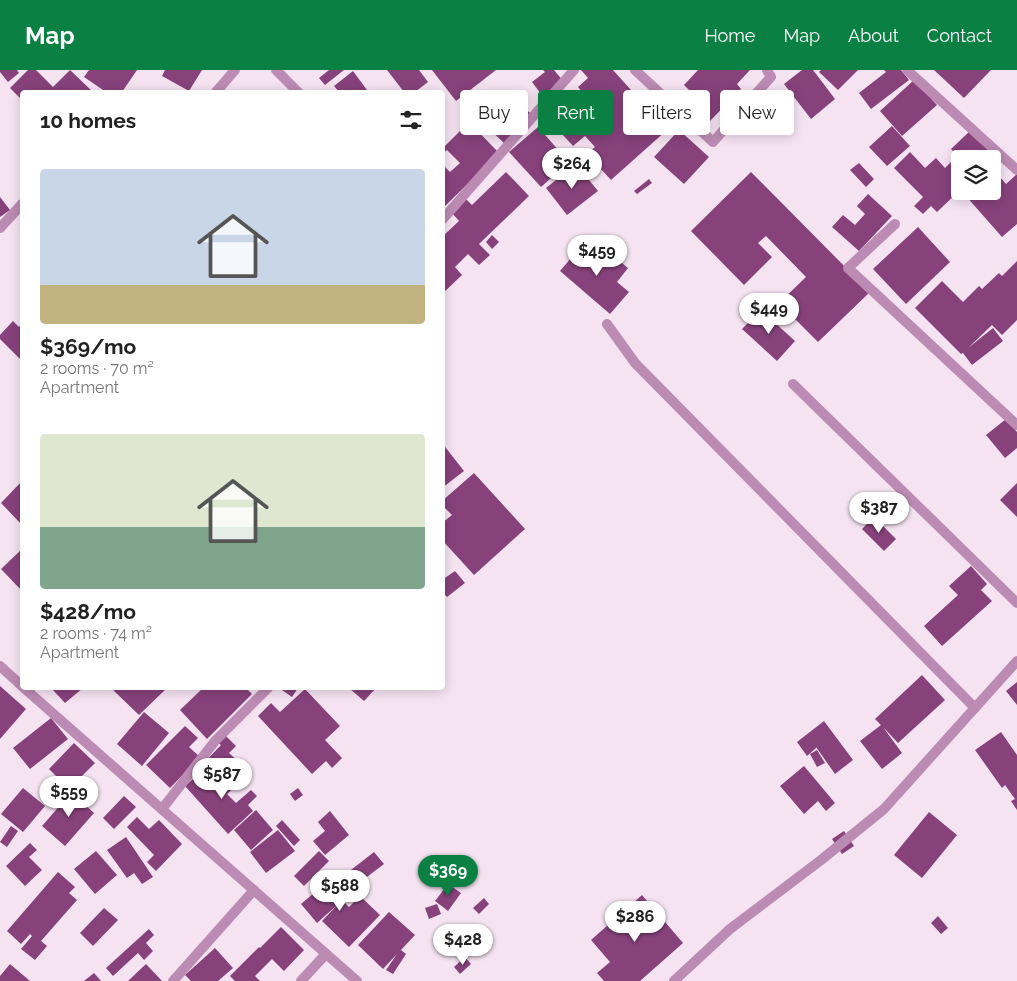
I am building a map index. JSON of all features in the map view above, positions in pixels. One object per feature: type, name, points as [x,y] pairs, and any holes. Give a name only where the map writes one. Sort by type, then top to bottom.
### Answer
[{"type":"street","points":[[218,90],[235,70]]},
{"type":"street","points":[[276,70],[296,90]]},
{"type":"street","points":[[445,217],[574,70]]},
{"type":"street","points":[[635,70],[713,142],[771,77],[767,70]]},
{"type":"street","points":[[907,70],[1017,170]]},
{"type":"street","points":[[0,228],[20,206]]},
{"type":"street","points":[[895,224],[848,268],[1017,425]]},
{"type":"street","points":[[607,324],[635,363],[975,708]]},
{"type":"street","points":[[792,384],[1017,603]]},
{"type":"street","points":[[674,981],[730,929],[821,860],[884,809],[1017,660]]},
{"type":"street","points":[[0,666],[20,684]]},
{"type":"street","points":[[162,809],[215,741],[266,690]]},
{"type":"street","points":[[36,691],[162,809],[356,981]]},
{"type":"street","points":[[174,981],[254,890]]},
{"type":"street","points":[[301,981],[326,954]]},
{"type":"building","points":[[0,70],[17,70],[19,73],[8,82]]},
{"type":"building","points":[[28,70],[36,70],[53,87],[70,70],[91,90],[20,90],[20,98],[10,88]]},
{"type":"building","points":[[89,70],[137,70],[123,90],[103,90],[84,77]]},
{"type":"building","points":[[165,70],[202,70],[190,90],[162,76]]},
{"type":"building","points":[[329,70],[344,70],[325,85],[319,78]]},
{"type":"building","points":[[387,70],[419,70],[428,82],[418,90],[402,90]]},
{"type":"building","points":[[432,70],[496,70],[470,90],[460,90],[460,98],[456,101]]},
{"type":"building","points":[[543,70],[554,70],[564,82],[554,90],[538,90],[532,82],[545,72]]},
{"type":"building","points":[[581,70],[613,70],[631,90],[623,90],[623,135],[661,135],[611,180],[587,154],[595,147],[585,136],[573,146],[563,135],[613,135],[613,90],[581,90],[578,87],[588,78]]},
{"type":"building","points":[[698,70],[750,70],[737,84],[740,90],[720,90],[720,111],[710,121],[710,90],[689,90],[684,85]]},
{"type":"building","points":[[802,70],[813,70],[835,99],[811,119],[794,97],[794,90],[789,90],[784,84]]},
{"type":"building","points":[[821,70],[858,70],[838,90],[819,72]]},
{"type":"building","points":[[884,70],[901,70],[909,80],[871,109],[859,93],[886,72]]},
{"type":"building","points":[[934,70],[991,70],[964,98]]},
{"type":"building","points":[[353,71],[367,90],[337,90],[334,86]]},
{"type":"building","points":[[914,80],[937,105],[902,136],[880,111]]},
{"type":"building","points":[[892,126],[910,146],[887,166],[869,147]]},
{"type":"building","points":[[538,127],[538,135],[545,135],[569,162],[541,187],[509,152]]},
{"type":"building","points":[[460,131],[460,135],[482,135],[499,153],[445,206],[445,167],[450,172],[460,163],[447,150],[445,152],[445,146]]},
{"type":"building","points":[[970,131],[988,150],[952,150]]},
{"type":"building","points":[[496,135],[511,135],[504,143]]},
{"type":"building","points":[[674,135],[685,135],[709,157],[684,184],[654,157]]},
{"type":"building","points":[[910,152],[925,168],[936,158],[945,168],[951,162],[951,199],[937,212],[931,206],[923,214],[914,206],[923,197],[894,168]]},
{"type":"building","points":[[859,163],[874,179],[866,187],[850,170]]},
{"type":"building","points":[[576,164],[598,191],[567,215],[546,188]]},
{"type":"building","points":[[506,172],[529,196],[479,244],[490,255],[479,265],[468,254],[455,267],[462,275],[445,291],[445,234],[459,221],[452,213],[466,199],[472,205]]},
{"type":"building","points":[[751,172],[870,292],[818,342],[779,303],[806,277],[766,236],[758,243],[772,257],[744,285],[691,231]]},
{"type":"building","points":[[1017,174],[1017,224],[1002,237],[969,200],[1001,200],[1001,178],[1006,184]]},
{"type":"building","points":[[649,179],[652,183],[637,194],[634,191]]},
{"type":"building","points":[[868,194],[892,216],[859,251],[832,227],[843,215],[855,225],[865,214],[857,206]]},
{"type":"building","points":[[0,197],[10,210],[0,217]]},
{"type":"building","points":[[918,227],[950,262],[906,304],[873,269]]},
{"type":"building","points":[[492,235],[499,242],[492,249],[486,242]]},
{"type":"building","points":[[583,244],[602,261],[609,252],[628,268],[617,282],[629,292],[610,314],[560,271]]},
{"type":"building","points":[[1017,261],[1017,320],[1002,335],[992,325],[968,348],[993,328],[1003,341],[972,365],[963,353],[961,354],[915,308],[942,281],[963,302],[979,286],[982,289],[999,273],[1002,276]]},
{"type":"building","points":[[761,310],[795,341],[777,361],[742,329]]},
{"type":"building","points":[[13,321],[19,327],[20,326],[20,359],[0,339],[0,335]]},
{"type":"building","points":[[1006,419],[1017,432],[1017,448],[1005,458],[986,435]]},
{"type":"building","points":[[445,447],[464,471],[445,486]]},
{"type":"building","points":[[474,473],[525,529],[474,575],[445,543],[445,521],[452,515],[445,508],[445,498]]},
{"type":"building","points":[[20,483],[20,523],[1,503]]},
{"type":"building","points":[[1017,483],[1017,517],[1000,500]]},
{"type":"building","points":[[874,517],[896,539],[884,551],[862,529]]},
{"type":"building","points":[[20,551],[20,589],[1,569]]},
{"type":"building","points":[[971,566],[987,584],[981,590],[992,601],[942,646],[924,626],[958,595],[949,586]]},
{"type":"building","points":[[455,571],[465,583],[447,597],[445,595],[445,578]]},
{"type":"building","points":[[922,675],[945,700],[898,743],[883,727],[902,753],[882,769],[860,741],[881,725],[875,719]]},
{"type":"building","points":[[1017,682],[1017,705],[1006,691]]},
{"type":"building","points":[[0,686],[26,709],[0,739]]},
{"type":"building","points":[[53,690],[81,690],[65,703]]},
{"type":"building","points":[[113,690],[165,690],[139,715]]},
{"type":"building","points":[[201,690],[248,690],[252,694],[207,739],[180,710]]},
{"type":"building","points":[[282,690],[297,690],[292,697]]},
{"type":"building","points":[[306,690],[340,726],[325,740],[342,758],[332,768],[326,761],[312,774],[258,716],[271,703],[280,712]]},
{"type":"building","points":[[351,690],[374,690],[364,701]]},
{"type":"building","points":[[144,712],[169,733],[142,766],[117,744]]},
{"type":"building","points":[[51,718],[68,739],[30,769],[13,748]]},
{"type":"building","points":[[824,721],[853,760],[835,774],[816,747],[807,756],[797,742]]},
{"type":"building","points":[[185,726],[198,738],[189,747],[200,757],[170,788],[146,765]]},
{"type":"building","points":[[1001,732],[1017,755],[1017,810],[1011,801],[1015,799],[1005,785],[1002,788],[975,750]]},
{"type":"building","points":[[224,734],[236,746],[229,753],[240,763],[218,786],[199,768],[221,745],[217,742]]},
{"type":"building","points":[[74,743],[95,763],[69,789],[49,769]]},
{"type":"building","points":[[817,750],[825,763],[817,767],[810,754]]},
{"type":"building","points":[[804,766],[835,803],[826,811],[818,801],[804,814],[780,786]]},
{"type":"building","points":[[241,768],[248,775],[227,794],[236,803],[251,790],[257,796],[248,805],[253,811],[228,834],[185,786],[202,771],[217,789]]},
{"type":"building","points":[[23,788],[45,806],[23,832],[1,814]]},
{"type":"building","points":[[75,788],[87,799],[83,803],[94,813],[65,846],[42,826]]},
{"type":"building","points":[[298,788],[303,795],[295,801],[290,794]]},
{"type":"building","points":[[124,796],[136,807],[114,829],[103,818]]},
{"type":"building","points":[[256,810],[273,830],[251,850],[234,830]]},
{"type":"building","points":[[330,811],[349,835],[325,855],[313,841],[325,831],[318,822]]},
{"type":"building","points":[[929,812],[957,835],[922,878],[894,855]]},
{"type":"building","points":[[137,817],[149,829],[159,820],[182,844],[156,871],[147,862],[154,855],[127,827]]},
{"type":"building","points":[[282,820],[300,840],[294,846],[276,826]]},
{"type":"building","points":[[11,826],[18,831],[7,847],[0,842]]},
{"type":"building","points":[[278,830],[295,851],[266,873],[250,852]]},
{"type":"building","points":[[844,831],[854,846],[842,854],[832,839]]},
{"type":"building","points":[[126,837],[153,877],[142,884],[134,873],[127,878],[107,850]]},
{"type":"building","points":[[30,843],[37,850],[29,857],[42,870],[25,886],[6,866]]},
{"type":"building","points":[[96,851],[117,875],[95,894],[74,869]]},
{"type":"building","points":[[319,851],[329,861],[304,886],[294,876]]},
{"type":"building","points":[[374,852],[384,864],[351,889],[342,877]]},
{"type":"building","points":[[58,872],[75,887],[69,893],[77,900],[41,941],[47,946],[35,960],[21,949],[32,936],[30,934],[21,944],[7,931]]},
{"type":"building","points":[[334,876],[349,895],[343,901],[349,907],[360,896],[380,915],[349,947],[322,921],[337,905],[317,923],[301,904]]},
{"type":"building","points":[[448,884],[461,893],[448,911],[435,901]]},
{"type":"building","points":[[642,895],[683,943],[640,981],[604,981],[597,973],[610,962],[591,940]]},
{"type":"building","points":[[484,898],[489,904],[479,914],[473,908]]},
{"type":"building","points":[[437,904],[441,914],[429,919],[425,908]]},
{"type":"building","points":[[104,908],[118,920],[93,946],[80,933]]},
{"type":"building","points":[[389,912],[415,935],[401,950],[406,954],[393,974],[386,970],[397,954],[383,969],[358,945]]},
{"type":"building","points":[[938,916],[948,928],[941,934],[931,923]]},
{"type":"building","points":[[281,927],[304,950],[284,971],[272,959],[255,976],[260,981],[235,981],[230,976]]},
{"type":"building","points":[[149,929],[154,935],[146,943],[153,951],[144,960],[138,953],[113,976],[106,968]]},
{"type":"building","points":[[215,948],[233,968],[218,981],[191,981],[185,975]]},
{"type":"building","points":[[465,957],[471,964],[460,974],[454,967]]},
{"type":"building","points":[[10,964],[30,981],[0,981],[0,976]]},
{"type":"building","points":[[146,964],[162,981],[128,981]]},
{"type":"building","points":[[94,973],[101,981],[84,981]]}]
